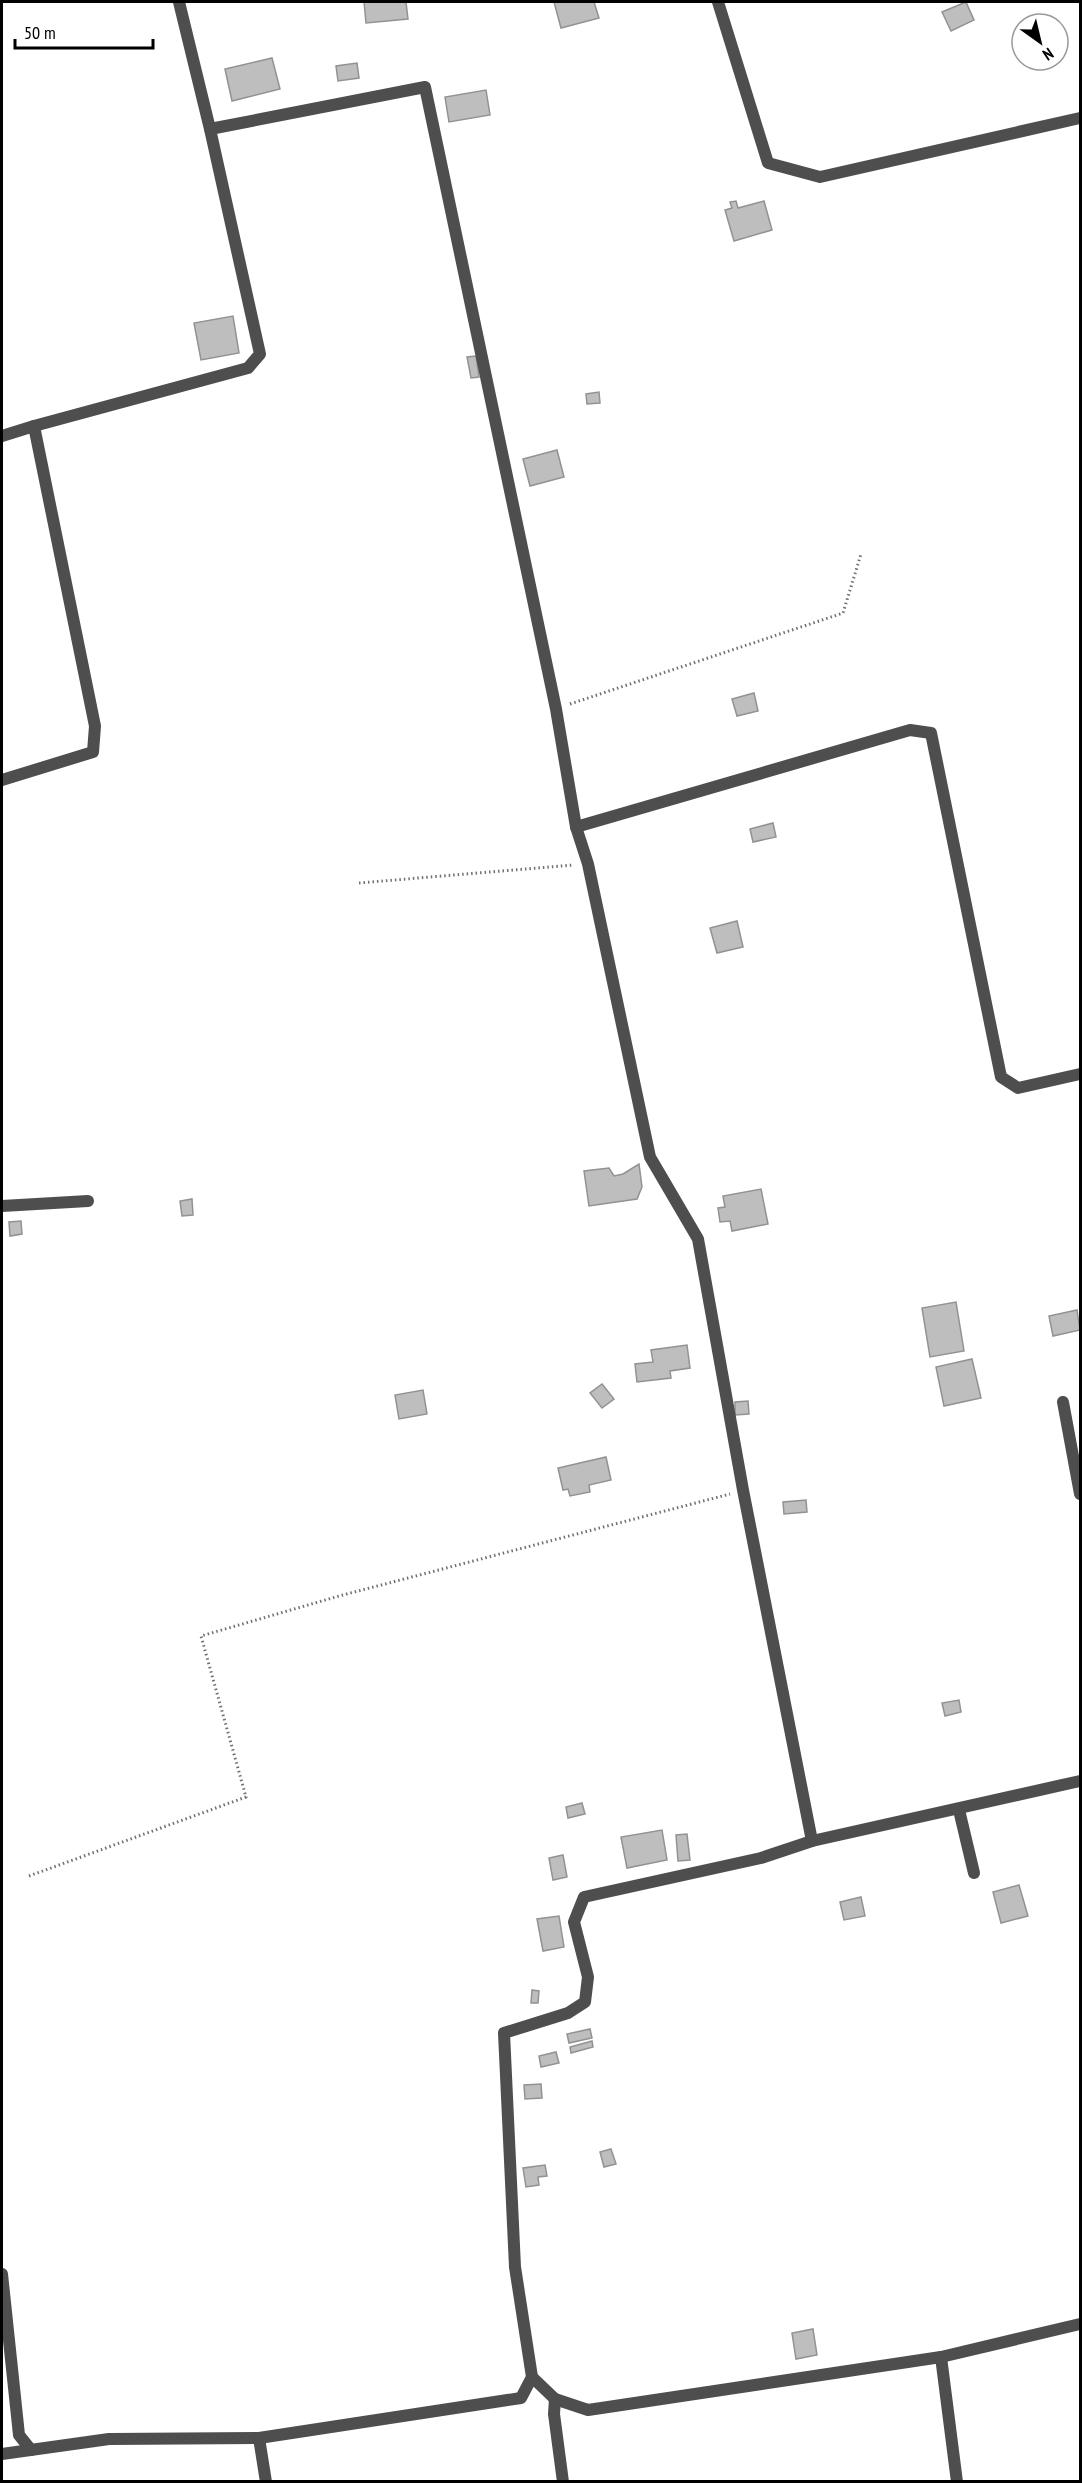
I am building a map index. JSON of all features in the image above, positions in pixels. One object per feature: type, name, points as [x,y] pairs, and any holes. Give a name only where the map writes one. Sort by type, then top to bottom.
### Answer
[{"type":"street","points":[[2,436],[248,368],[260,354],[179,2]]},
{"type":"street","points":[[718,2],[768,163],[820,177],[1080,118]]},
{"type":"street","points":[[210,129],[425,87],[556,709],[576,827],[588,864],[650,1157],[698,1239],[743,1490],[812,1841]]},
{"type":"street","points":[[2,780],[93,752],[95,726],[34,426]]},
{"type":"street","points":[[576,827],[910,730],[931,733],[1001,1077],[1018,1088],[1080,1074]]},
{"type":"street","points":[[2,1206],[88,1201]]},
{"type":"street","points":[[1063,1402],[1080,1494]]},
{"type":"street","points":[[2,2454],[109,2439],[259,2438],[521,2398],[532,2377],[515,2267],[504,2033],[567,2013],[585,2001],[588,1977],[574,1922],[584,1897],[761,1858],[812,1841],[959,1810],[1080,1781]]},
{"type":"street","points":[[959,1810],[974,1873]]},
{"type":"street","points":[[2,2274],[19,2435],[31,2450]]},
{"type":"street","points":[[532,2377],[555,2399],[588,2410],[941,2357],[1080,2324]]},
{"type":"street","points":[[941,2357],[957,2481]]},
{"type":"street","points":[[555,2399],[554,2414],[563,2481]]},
{"type":"street","points":[[259,2438],[266,2481]]},
{"type":"path","points":[[556,709],[843,613],[861,554]]},
{"type":"path","points":[[359,883],[588,864]]},
{"type":"path","points":[[29,1876],[246,1797],[201,1636],[339,1596],[743,1490]]},
{"type":"building","points":[[364,2],[406,2],[408,19],[366,23]]},
{"type":"building","points":[[554,2],[594,2],[599,18],[561,28]]},
{"type":"building","points":[[966,2],[974,20],[951,31],[942,12]]},
{"type":"building","points":[[272,58],[280,89],[232,101],[225,69]]},
{"type":"building","points":[[357,63],[359,78],[338,81],[336,66]]},
{"type":"building","points":[[486,90],[490,115],[449,122],[445,97]]},
{"type":"building","points":[[736,201],[738,208],[764,201],[772,230],[734,241],[725,210],[732,208],[730,202]]},
{"type":"building","points":[[233,316],[239,353],[201,360],[194,323]]},
{"type":"building","points":[[476,356],[479,377],[471,378],[467,357]]},
{"type":"building","points":[[599,392],[600,403],[587,404],[586,394]]},
{"type":"building","points":[[557,450],[564,477],[530,486],[523,459]]},
{"type":"building","points":[[754,693],[758,711],[737,716],[732,699]]},
{"type":"building","points":[[773,823],[776,837],[753,842],[750,829]]},
{"type":"building","points":[[737,921],[743,947],[717,953],[710,928]]},
{"type":"building","points":[[639,1164],[642,1187],[637,1199],[589,1206],[584,1171],[609,1168],[614,1176],[623,1174]]},
{"type":"building","points":[[761,1189],[768,1224],[732,1231],[730,1221],[720,1222],[718,1208],[725,1207],[723,1196]]},
{"type":"building","points":[[192,1199],[193,1215],[182,1216],[180,1201]]},
{"type":"building","points":[[21,1221],[22,1234],[10,1236],[9,1222]]},
{"type":"building","points":[[956,1302],[964,1351],[930,1357],[922,1308]]},
{"type":"building","points":[[1077,1310],[1080,1330],[1053,1336],[1049,1316]]},
{"type":"building","points":[[687,1345],[690,1368],[670,1371],[671,1378],[637,1382],[635,1364],[653,1362],[651,1350]]},
{"type":"building","points":[[972,1359],[981,1398],[944,1406],[936,1367]]},
{"type":"building","points":[[602,1384],[614,1399],[602,1408],[590,1393]]},
{"type":"building","points":[[423,1390],[427,1414],[399,1419],[395,1395]]},
{"type":"building","points":[[748,1401],[749,1414],[735,1415],[735,1402]]},
{"type":"building","points":[[606,1457],[611,1480],[589,1485],[590,1492],[570,1496],[568,1489],[563,1490],[558,1468]]},
{"type":"building","points":[[806,1500],[807,1512],[784,1514],[783,1502]]},
{"type":"building","points":[[959,1700],[961,1712],[945,1716],[942,1703]]},
{"type":"building","points":[[582,1803],[585,1814],[568,1818],[566,1807]]},
{"type":"building","points":[[662,1830],[667,1860],[627,1868],[621,1837]]},
{"type":"building","points":[[687,1834],[690,1860],[678,1861],[676,1835]]},
{"type":"building","points":[[563,1855],[567,1877],[553,1880],[549,1858]]},
{"type":"building","points":[[1019,1885],[1028,1916],[1001,1923],[993,1892]]},
{"type":"building","points":[[861,1897],[865,1916],[844,1920],[840,1902]]},
{"type":"building","points":[[559,1916],[564,1947],[543,1951],[537,1919]]},
{"type":"building","points":[[532,1990],[539,1991],[538,2003],[531,2003]]},
{"type":"building","points":[[590,2029],[592,2038],[569,2043],[567,2034]]},
{"type":"building","points":[[592,2041],[593,2047],[571,2053],[570,2047]]},
{"type":"building","points":[[556,2052],[559,2063],[541,2067],[539,2056]]},
{"type":"building","points":[[541,2084],[542,2098],[525,2099],[524,2085]]},
{"type":"building","points":[[611,2149],[616,2164],[604,2167],[600,2152]]},
{"type":"building","points":[[545,2165],[547,2176],[538,2177],[539,2185],[526,2187],[523,2168]]},
{"type":"building","points":[[813,2329],[817,2355],[796,2359],[792,2333]]}]
